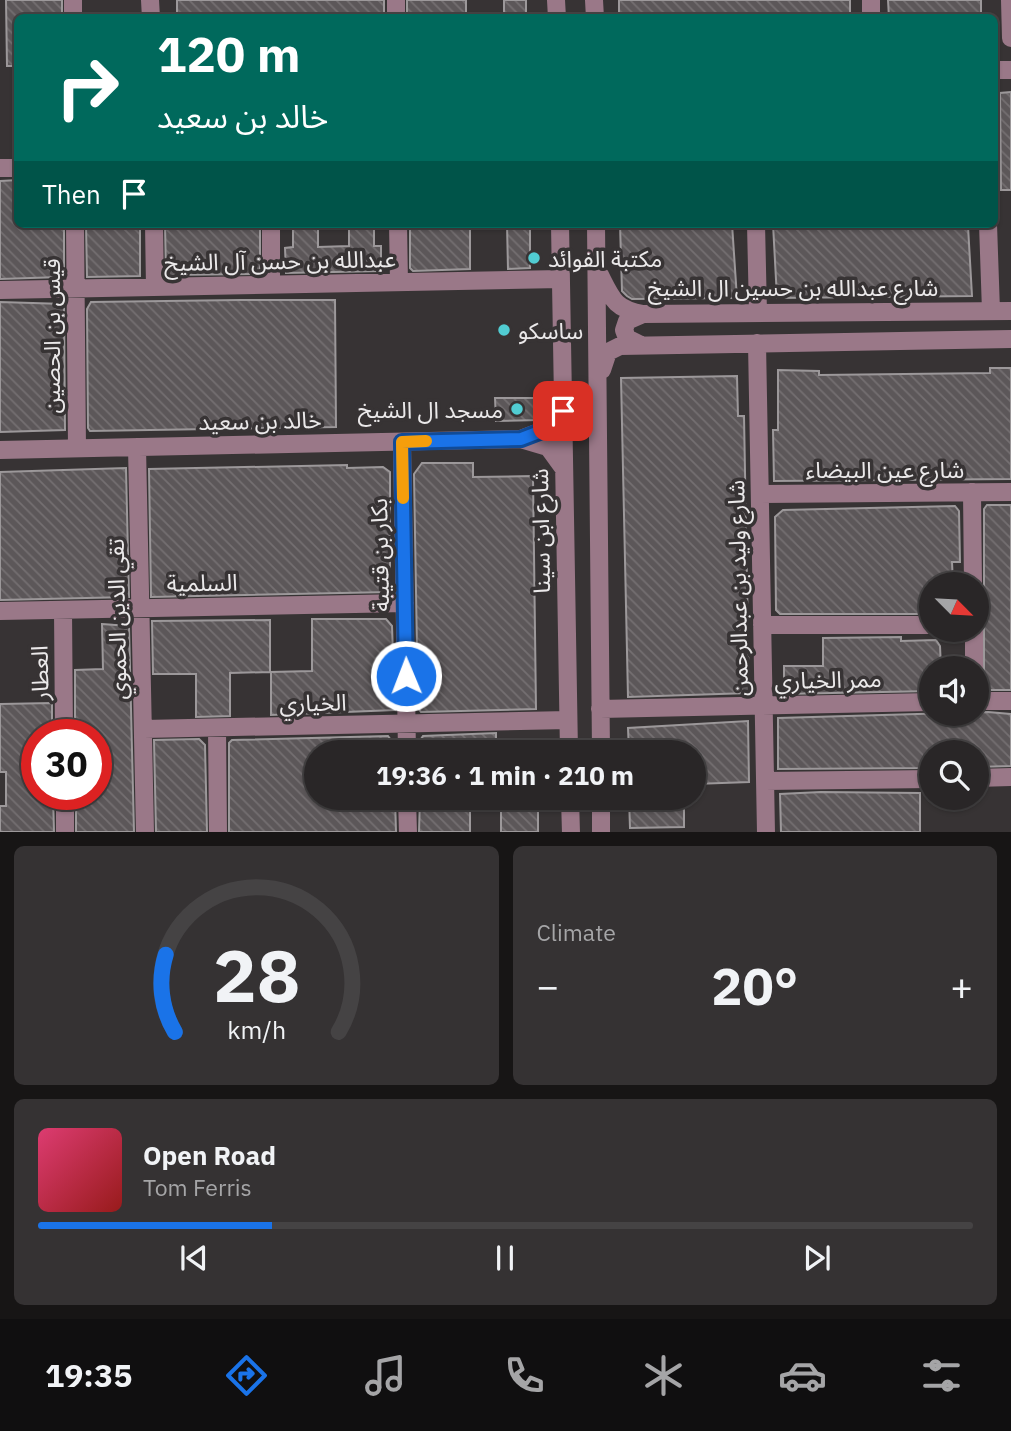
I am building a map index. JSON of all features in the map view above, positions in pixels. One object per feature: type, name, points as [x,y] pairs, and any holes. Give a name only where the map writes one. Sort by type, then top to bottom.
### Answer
[{"type":"street","points":[[1010,0],[1011,38]]},
{"type":"street","points":[[0,152],[0,168]]},
{"type":"street","name":"قيس بن الحصين","points":[[75,228],[77,448]]},
{"type":"street","points":[[154,228],[155,287]]},
{"type":"street","points":[[271,228],[271,284]]},
{"type":"street","points":[[398,228],[399,282]]},
{"type":"street","name":"شارع ابن سينا","points":[[560,228],[569,740]]},
{"type":"street","points":[[596,228],[601,740]]},
{"type":"street","points":[[756,228],[758,313]]},
{"type":"street","points":[[988,228],[991,311]]},
{"type":"street","name":"شارع عبدالله بن حسين ال الشيخ","points":[[597,270],[611,296],[623,310],[643,314],[1011,311]]},
{"type":"street","name":"عبدالله بن حسن آل الشيخ","points":[[0,290],[561,279]]},
{"type":"street","points":[[641,345],[627,338],[624,330],[627,321],[643,314]]},
{"type":"street","points":[[598,380],[608,352],[620,346],[1011,339]]},
{"type":"street","name":"شارع وليد بن عبدالرحمن","points":[[757,343],[766,832]]},
{"type":"street","name":"خالد بن سعيد","points":[[521,439],[547,429],[563,411]]},
{"type":"street","name":"خالد بن سعيد","points":[[0,450],[521,439],[548,447],[564,469]]},
{"type":"street","name":"بكار بن قتيبة","points":[[402,442],[407,740]]},
{"type":"street","name":"تقي الدين الحموي","points":[[137,447],[145,832]]},
{"type":"street","points":[[972,492],[973,572]]},
{"type":"street","name":"شارع عين البيضاء","points":[[760,494],[1011,492]]},
{"type":"street","name":"السلمية","points":[[0,611],[405,603]]},
{"type":"street","name":"العطار","points":[[63,610],[64,719]]},
{"type":"street","points":[[762,625],[919,625]]},
{"type":"street","points":[[989,701],[1011,701]]},
{"type":"street","name":"ممر الخياري","points":[[600,709],[919,702]]},
{"type":"street","name":"الخياري","points":[[144,729],[568,719]]},
{"type":"street","points":[[217,729],[218,832]]},
{"type":"street","points":[[989,778],[1011,778]]},
{"type":"street","points":[[765,781],[919,779]]},
{"type":"street","points":[[65,810],[65,832]]},
{"type":"street","points":[[407,810],[408,832]]},
{"type":"street","points":[[570,810],[571,832]]},
{"type":"street","points":[[601,810],[601,832]]},
{"type":"building","points":[[6,0],[62,0],[62,14],[14,14],[14,66],[7,66]]},
{"type":"building","points":[[177,0],[384,0],[384,14],[177,14]]},
{"type":"building","points":[[407,0],[466,0],[466,14],[407,14]]},
{"type":"building","points":[[504,0],[526,0],[526,14],[504,14]]},
{"type":"building","points":[[619,0],[850,0],[850,14],[619,14]]},
{"type":"building","points":[[888,0],[981,0],[981,14],[889,14]]},
{"type":"building","points":[[1011,92],[1011,190],[1001,190],[1000,93]]},
{"type":"building","points":[[14,180],[14,228],[64,228],[64,275],[61,277],[0,279],[0,181]]},
{"type":"building","points":[[86,228],[140,228],[140,276],[87,277]]},
{"type":"building","points":[[165,228],[260,228],[260,274],[166,275]]},
{"type":"building","points":[[293,228],[318,228],[318,247],[349,246],[349,228],[374,228],[374,246],[381,246],[381,271],[286,273],[285,248],[293,247]]},
{"type":"building","points":[[410,228],[470,228],[470,269],[413,271],[410,268]]},
{"type":"building","points":[[507,228],[530,228],[530,268],[508,269]]},
{"type":"building","points":[[620,228],[732,228],[737,298],[632,299],[622,291]]},
{"type":"building","points":[[773,228],[968,228],[972,296],[777,298]]},
{"type":"building","points":[[335,300],[336,427],[90,431],[87,309],[91,302]]},
{"type":"building","points":[[0,302],[64,304],[65,430],[0,432]]},
{"type":"building","points":[[990,368],[1011,368],[1011,479],[774,481],[773,430],[778,430],[778,370],[819,371],[819,375],[990,373]]},
{"type":"building","points":[[737,376],[738,416],[744,416],[749,693],[628,697],[621,378]]},
{"type":"building","name":"مسجد ال الشيخ","points":[[495,398],[539,398],[539,420],[496,421]]},
{"type":"building","points":[[422,463],[473,463],[473,477],[533,476],[536,709],[421,712],[418,708],[414,474]]},
{"type":"building","points":[[347,465],[347,468],[383,467],[390,472],[390,592],[151,597],[149,469]]},
{"type":"building","points":[[126,468],[129,597],[0,600],[0,472]]},
{"type":"building","points":[[987,505],[1011,505],[1011,690],[989,690],[989,656],[984,656],[984,642],[989,642],[989,572],[984,572],[984,509]]},
{"type":"building","points":[[955,506],[959,511],[960,562],[952,562],[952,572],[919,572],[919,614],[780,614],[776,610],[775,517],[783,510]]},
{"type":"building","points":[[312,619],[386,619],[392,626],[395,710],[271,715],[271,672],[312,671]]},
{"type":"building","points":[[270,620],[270,672],[230,673],[230,716],[196,717],[196,674],[153,674],[152,621]]},
{"type":"building","points":[[102,624],[129,626],[134,832],[76,832],[76,810],[112,810],[112,719],[75,719],[75,670],[103,669]]},
{"type":"building","points":[[901,637],[901,641],[937,642],[940,656],[919,656],[919,691],[784,694],[784,666],[823,666],[823,638]]},
{"type":"building","points":[[52,703],[52,719],[21,719],[21,810],[53,810],[54,832],[0,832],[0,806],[6,806],[6,772],[0,772],[0,704]]},
{"type":"building","points":[[989,712],[1011,714],[1011,766],[989,767],[989,740],[919,740],[919,768],[778,769],[778,718],[919,714],[919,726],[989,726]]},
{"type":"building","points":[[748,721],[749,782],[706,784],[706,740],[628,740],[628,728]]},
{"type":"building","points":[[496,733],[496,740],[420,740],[423,736]]},
{"type":"building","points":[[388,736],[391,740],[304,740],[304,810],[395,810],[396,832],[229,832],[229,743],[232,740]]},
{"type":"building","points":[[199,739],[205,745],[207,832],[156,832],[154,740]]},
{"type":"building","points":[[919,793],[920,832],[781,832],[780,794]]},
{"type":"building","points":[[420,810],[470,810],[470,832],[419,832]]},
{"type":"building","points":[[501,810],[538,810],[538,832],[501,832]]},
{"type":"building","points":[[629,810],[684,810],[684,827],[630,828]]},
{"type":"slow traffic","points":[[403,498],[402,442],[426,441]]},
{"type":"place","name":"مكتبة الفوائد","points":[[534,258]]},
{"type":"place","name":"ساسكو","points":[[504,330]]},
{"type":"place","name":"مسجد ال الشيخ","points":[[517,409]]},
{"type":"route","points":[[406,676],[402,442],[521,439],[547,429],[563,411]]}]
